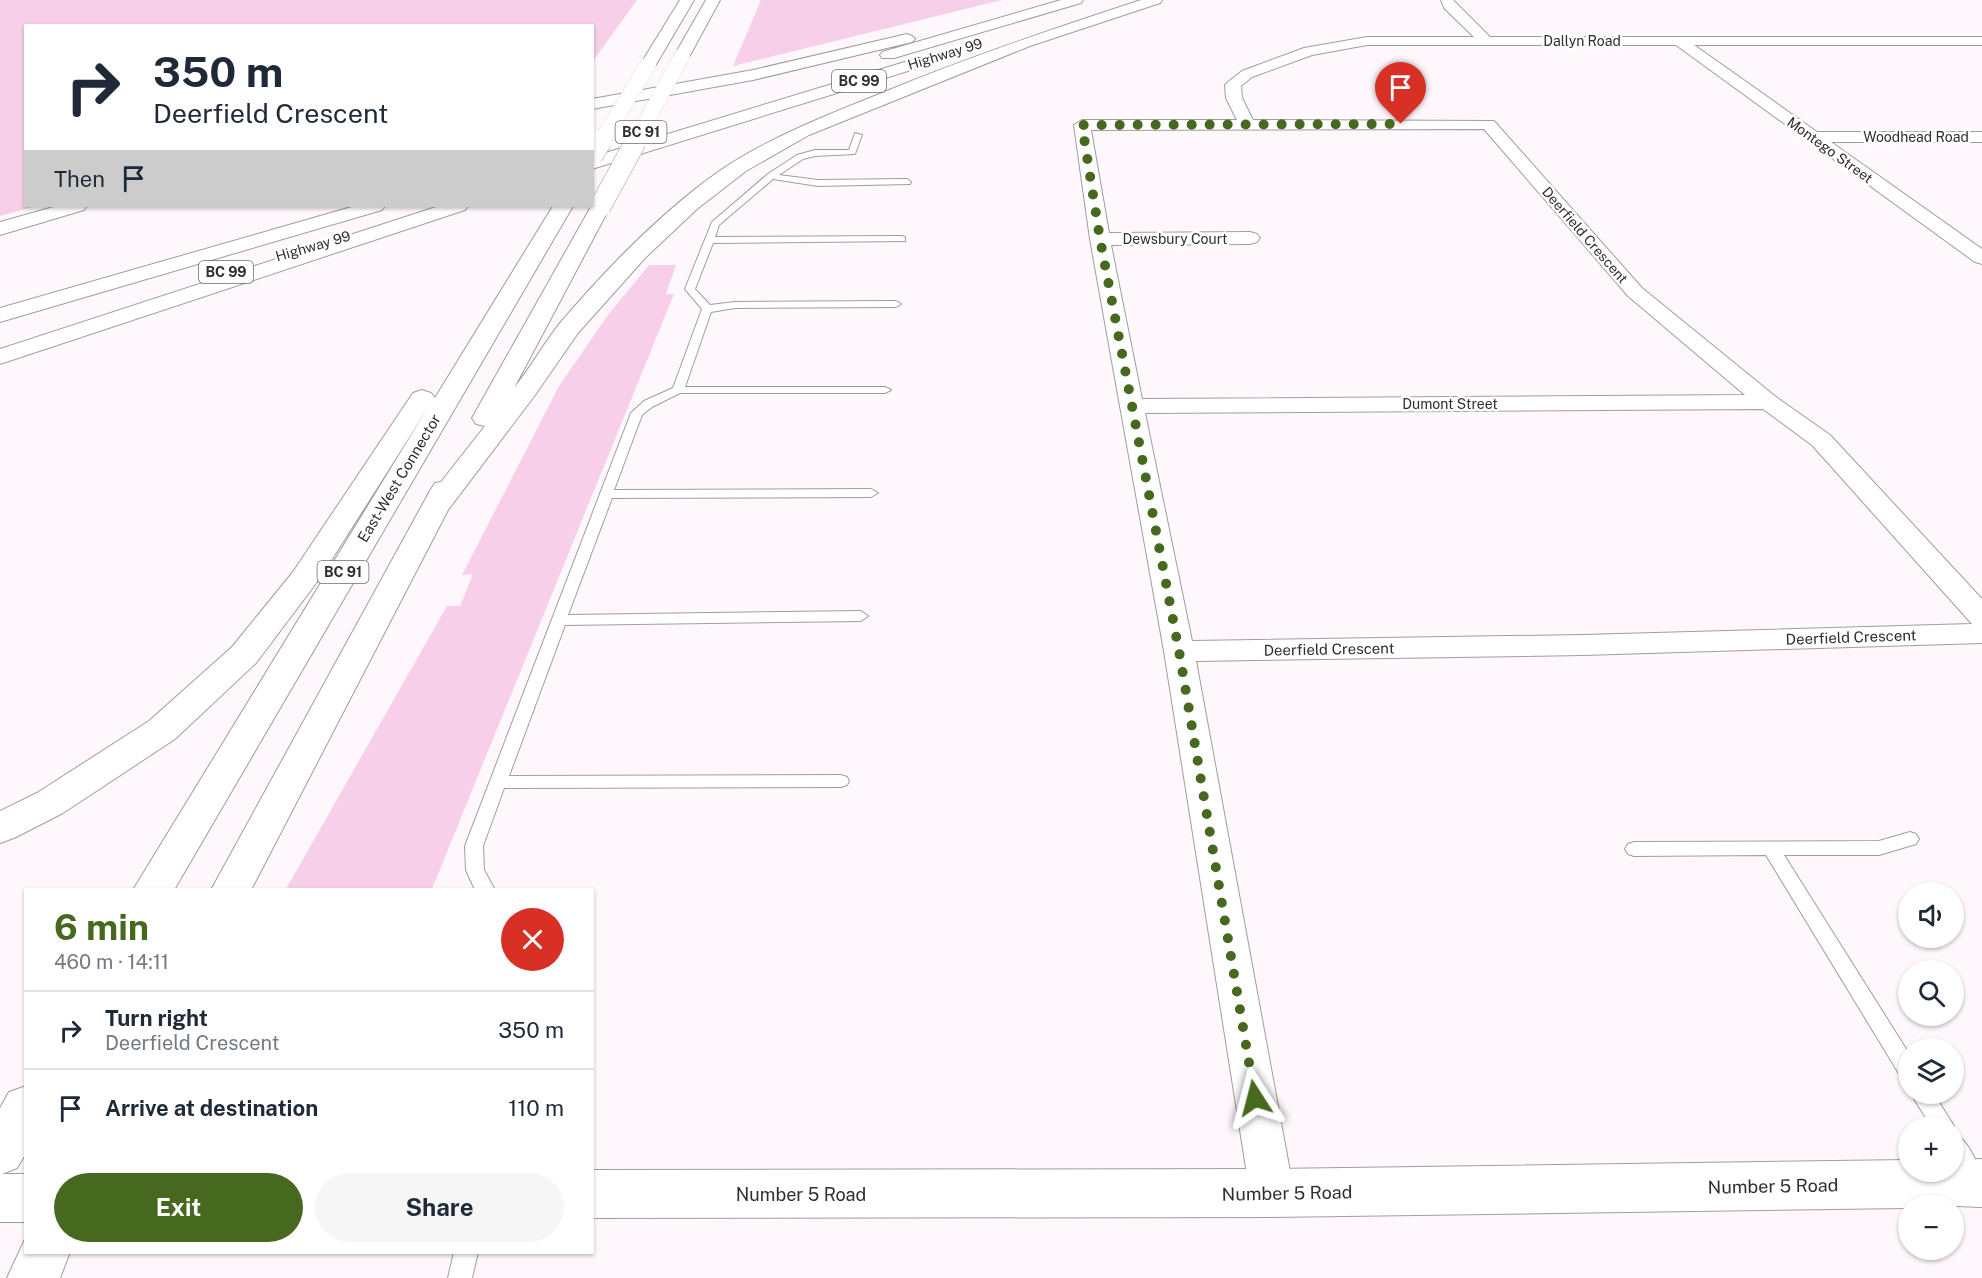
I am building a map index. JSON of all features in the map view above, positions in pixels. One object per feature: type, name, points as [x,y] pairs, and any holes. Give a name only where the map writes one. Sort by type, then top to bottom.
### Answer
[{"type":"main road","name":"BC 91","points":[[594,153],[687,0]]},
{"type":"main road","name":"BC 91","points":[[232,888],[435,508],[713,0]]},
{"type":"main road","points":[[594,104],[816,62],[1060,0]]},
{"type":"main road","name":"Highway 99","points":[[808,79],[1076,0]]},
{"type":"main road","name":"Highway 99","points":[[594,162],[1125,0]]},
{"type":"main road","points":[[435,508],[526,390],[569,328],[637,253],[690,205],[739,167],[803,131],[910,87],[1025,43],[1155,0]]},
{"type":"main road","points":[[594,141],[661,122]]},
{"type":"main road","points":[[0,229],[74,207]]},
{"type":"main road","name":"Highway 99","points":[[0,315],[372,207]]},
{"type":"main road","name":"Highway 99","points":[[0,339],[450,207]]},
{"type":"main road","points":[[0,357],[455,207]]},
{"type":"main road","name":"East-West Connector","points":[[154,888],[558,214]]},
{"type":"main road","points":[[0,828],[50,803],[162,730],[244,655],[304,578],[461,339],[533,254]]},
{"type":"main road","points":[[0,1152],[24,1110]]},
{"type":"main road","name":"Number 5 Road","points":[[594,1194],[1272,1193],[1980,1183]]},
{"type":"main road","points":[[0,1198],[24,1198]]},
{"type":"main road","points":[[33,1278],[44,1254]]},
{"type":"street","points":[[1447,0],[1449,5],[1485,40]]},
{"type":"street","name":"Dallyn Road","points":[[1247,124],[1234,98],[1233,85],[1247,74],[1309,51],[1367,41],[1982,41]]},
{"type":"street","name":"Montego Street","points":[[1679,41],[1982,258]]},
{"type":"street","name":"Deerfield Crescent","points":[[1100,239],[1082,125],[1488,124],[1635,292],[1768,402],[1821,440],[1982,618]]},
{"type":"street","name":"Woodhead Road","points":[[1813,137],[1982,137]]},
{"type":"street","name":"Dewsbury Court","points":[[1100,239],[1250,238]]},
{"type":"street","points":[[1100,239],[1179,651],[1272,1193]]},
{"type":"street","name":"Dumont Street","points":[[1132,406],[1768,402]]},
{"type":"street","name":"Deerfield Crescent","points":[[1179,651],[1583,645],[1982,633]]},
{"type":"lane","points":[[707,309],[690,289],[715,224],[771,176],[800,157],[815,153],[852,152],[858,135]]},
{"type":"lane","points":[[771,176],[818,183],[907,182]]},
{"type":"lane","points":[[709,240],[902,239]]},
{"type":"lane","points":[[707,309],[735,305],[896,304]]},
{"type":"lane","points":[[678,390],[707,309]]},
{"type":"lane","points":[[484,888],[479,883],[473,864],[474,846],[637,413],[648,404],[678,390],[885,390]]},
{"type":"lane","points":[[606,494],[871,493]]},
{"type":"lane","points":[[559,620],[861,616]]},
{"type":"lane","points":[[498,782],[841,781]]},
{"type":"lane","points":[[1634,849],[1879,848],[1910,839]]},
{"type":"lane","points":[[1771,849],[1898,1054]]},
{"type":"lane","points":[[1964,1159],[1980,1183]]},
{"type":"lane","points":[[460,1278],[466,1254]]},
{"type":"shaded area","points":[[0,0],[637,0],[594,60],[594,24],[24,24],[24,207],[32,207],[0,216]]},
{"type":"shaded area","points":[[761,0],[1002,0],[733,66]]},
{"type":"shaded area","points":[[649,265],[676,265],[666,294],[674,294],[432,888],[287,888],[447,606],[460,606],[473,574],[462,575],[559,386],[608,315]]},
{"type":"route","points":[[1255,1098],[1179,651],[1100,239],[1082,125],[1401,124]]}]
